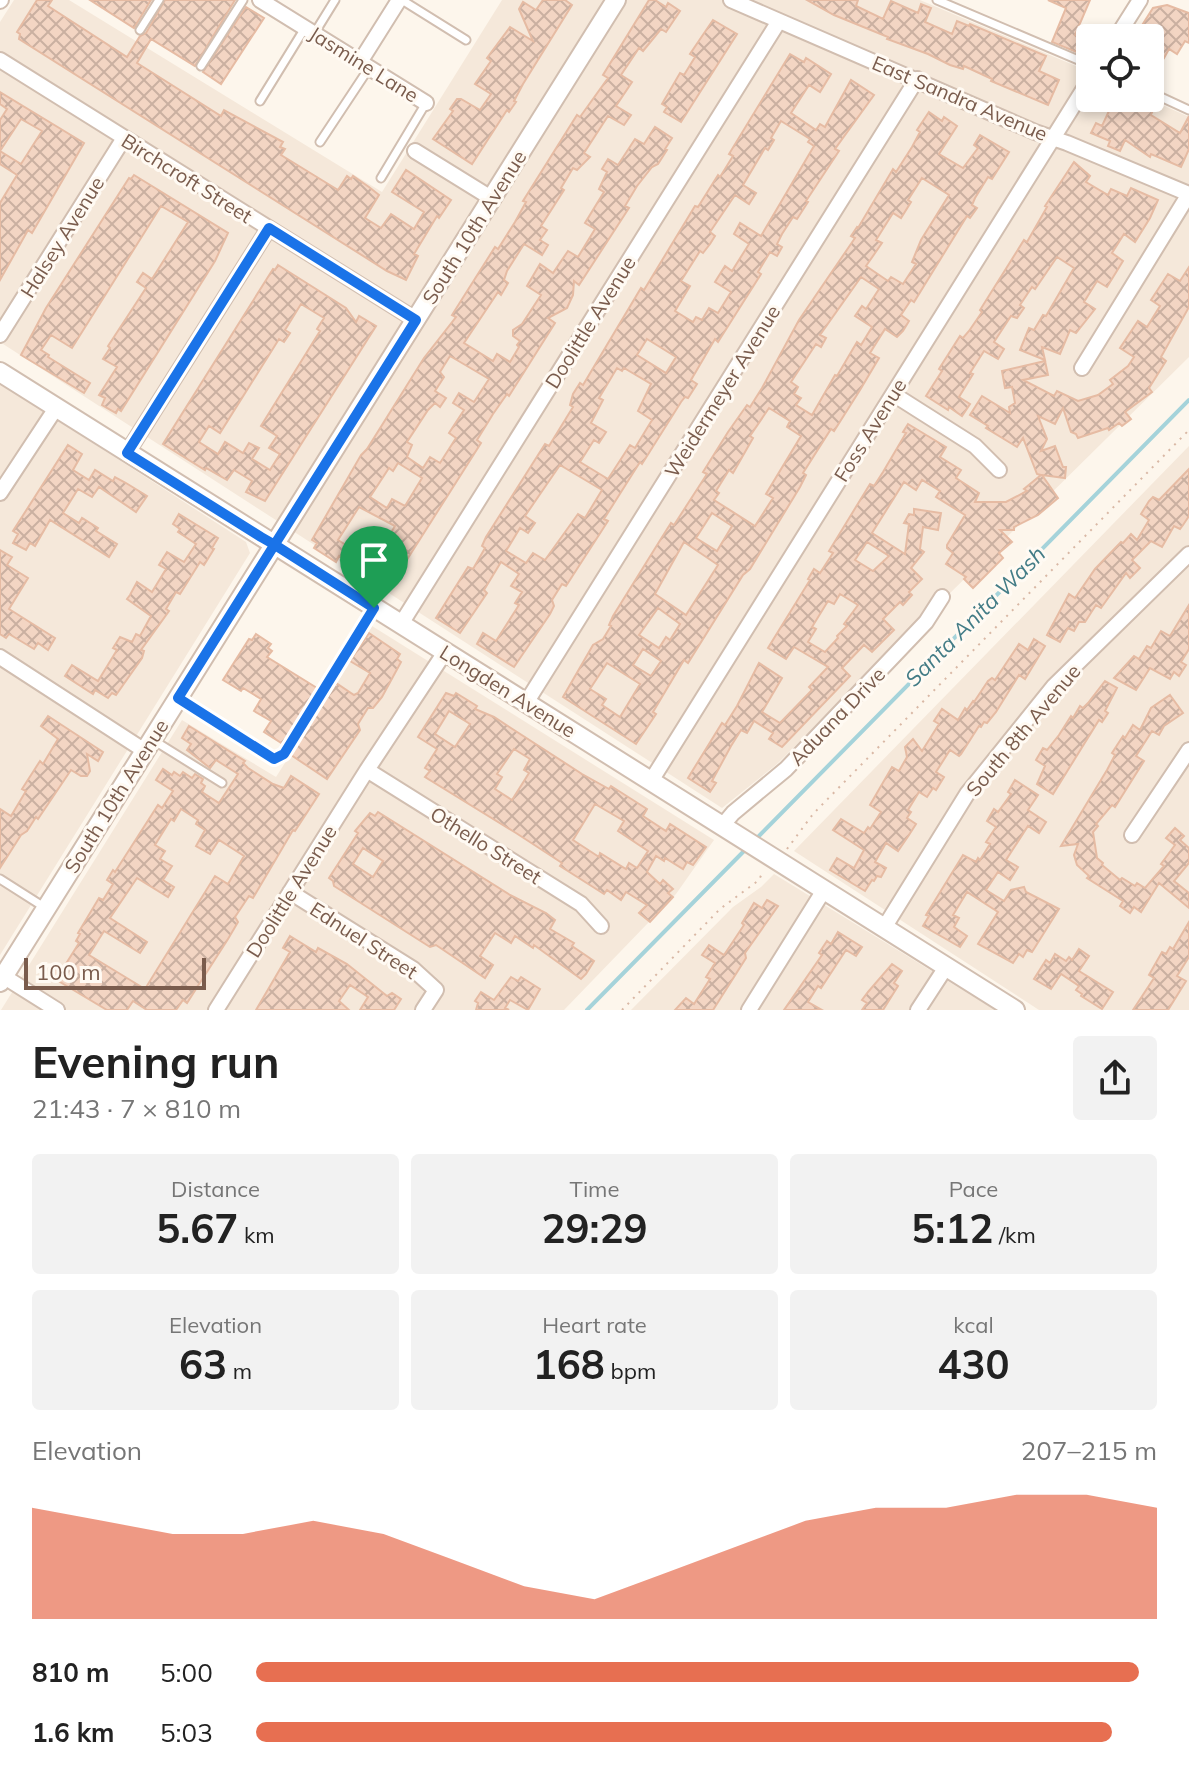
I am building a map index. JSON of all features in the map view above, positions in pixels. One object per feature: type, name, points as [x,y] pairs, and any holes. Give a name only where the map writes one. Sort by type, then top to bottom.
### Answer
[{"type":"street","name":"Jasmine Lane","points":[[260,0],[426,103]]},
{"type":"street","points":[[365,65],[400,0]]},
{"type":"street","name":"South 10th Avenue","points":[[1,980],[616,0]]},
{"type":"street","name":"East Sandra Avenue","points":[[731,0],[1189,194]]},
{"type":"street","points":[[1125,24],[1140,0]]},
{"type":"street","name":"Doolittle Avenue","points":[[401,624],[779,21]]},
{"type":"street","name":"Birchcroft Street","points":[[0,60],[416,320]]},
{"type":"street","name":"Weidermeyer Avenue","points":[[526,703],[917,79]]},
{"type":"street","name":"Foss Avenue","points":[[651,781],[1076,101]]},
{"type":"street","name":"Halsey Avenue","points":[[0,335],[124,138]]},
{"type":"street","points":[[415,151],[491,198]]},
{"type":"street","points":[[1082,368],[1189,194]]},
{"type":"street","points":[[127,453],[269,228]]},
{"type":"street","name":"Longden Avenue","points":[[0,372],[745,840],[764,857],[824,890],[1015,1010]]},
{"type":"street","points":[[893,394],[975,446],[999,470]]},
{"type":"street","points":[[0,493],[56,408]]},
{"type":"street","name":"South 8th Avenue","points":[[884,928],[967,794],[1054,686],[1189,554]]},
{"type":"street","name":"Aduana Drive","points":[[722,826],[786,769],[926,622],[942,597]]},
{"type":"street","name":"Doolittle Avenue","points":[[216,1010],[445,652]]},
{"type":"street","points":[[0,657],[148,745]]},
{"type":"street","points":[[1132,835],[1189,750]]},
{"type":"street","name":"Othello Street","points":[[367,770],[581,904],[601,926]]},
{"type":"street","points":[[749,1010],[824,890]]},
{"type":"street","name":"Ednuel Street","points":[[290,892],[413,969],[436,990],[423,1010]]},
{"type":"street","points":[[918,1010],[946,967]]},
{"type":"street","points":[[1,980],[57,1010]]},
{"type":"lane","points":[[140,30],[159,0]]},
{"type":"lane","points":[[201,66],[243,0]]},
{"type":"lane","points":[[260,101],[335,0]]},
{"type":"lane","points":[[400,0],[466,40]]},
{"type":"lane","points":[[937,0],[1076,59]]},
{"type":"lane","points":[[320,142],[365,65]]},
{"type":"lane","points":[[1164,98],[1189,110]]},
{"type":"lane","points":[[381,178],[426,103]]},
{"type":"lane","points":[[178,698],[274,759],[284,754],[374,608]]},
{"type":"lane","points":[[148,745],[222,783]]},
{"type":"lane","points":[[0,879],[46,908]]},
{"type":"path","points":[[784,853],[813,814],[1189,430]]},
{"type":"path","points":[[622,1010],[720,909],[759,880],[764,857]]},
{"type":"shaded area","points":[[14,0],[69,0],[382,192],[502,0],[920,0],[1076,66],[1076,112],[1164,112],[1164,106],[1189,117],[1189,357],[777,764],[722,808],[0,342],[0,22]]},
{"type":"shaded area","points":[[0,383],[246,542],[250,553],[0,955]]},
{"type":"shaded area","points":[[1189,446],[1189,1010],[1039,1010],[794,851]]},
{"type":"shaded area","points":[[372,626],[714,840],[676,894],[564,1010],[1,1010],[182,720],[276,777]]},
{"type":"shaded area","points":[[774,874],[995,1010],[631,1010],[733,907]]},
{"type":"building","points":[[37,0],[52,0],[48,6],[127,57],[140,36],[146,33],[165,0],[235,0],[195,66],[151,39],[137,63],[221,116],[224,110],[283,142],[280,147],[285,149],[281,155],[338,190],[347,176],[351,179],[353,176],[379,195],[365,218],[381,228],[391,214],[414,229],[424,212],[392,192],[406,170],[451,200],[439,218],[437,216],[414,254],[418,256],[406,280],[387,271],[19,39],[17,32]]},
{"type":"building","points":[[90,0],[151,0],[134,28]]},
{"type":"building","points":[[543,0],[565,0],[572,5],[523,84],[516,102],[509,112],[507,110],[472,164],[433,139],[453,111],[450,109],[457,99],[480,110],[491,94],[475,84],[491,61],[487,58],[510,27],[533,41],[519,9],[523,2],[536,10]]},
{"type":"building","points":[[649,0],[666,7],[668,3],[680,11],[666,32],[661,29],[643,51],[639,48],[621,75],[632,82],[616,106],[631,115],[624,125],[608,116],[584,153],[590,157],[577,170],[573,168],[561,188],[564,190],[541,226],[547,230],[540,240],[548,245],[542,255],[524,244],[507,271],[504,280],[508,283],[501,295],[498,292],[464,343],[493,361],[497,354],[510,362],[520,341],[513,336],[513,330],[522,324],[541,295],[527,286],[540,264],[553,273],[568,251],[578,257],[595,229],[585,223],[604,192],[599,189],[607,172],[602,169],[608,159],[618,165],[635,139],[644,144],[655,127],[672,138],[667,150],[637,186],[625,206],[629,208],[579,285],[574,281],[573,295],[567,308],[548,318],[555,323],[509,396],[507,394],[493,414],[477,440],[481,443],[389,588],[366,574],[395,526],[359,507],[338,540],[357,552],[350,563],[339,556],[336,562],[314,548],[317,543],[312,540],[361,455],[424,358],[456,317],[452,315],[495,247],[498,249],[515,222],[526,202],[523,201],[577,115],[580,117],[608,78],[603,75]],"holes":[[[450,356],[489,379],[474,402],[459,393],[453,403],[464,410],[449,433],[456,438],[440,463],[430,457],[423,468],[407,457],[412,445],[407,442],[428,410],[435,403],[440,407],[446,398],[435,391],[444,377],[440,372]],[[398,463],[422,478],[405,506],[392,499],[387,508],[370,497],[389,468],[393,471]]]},
{"type":"building","points":[[807,0],[858,0],[856,6],[883,19],[891,1],[918,13],[921,4],[931,8],[925,22],[952,34],[957,21],[970,24],[1046,56],[1039,71],[1059,80],[1048,105],[964,66],[963,69],[950,65],[887,39]]},
{"type":"building","points":[[1048,0],[1090,0],[1080,24],[1076,24],[1076,52],[1052,42],[1066,8]]},
{"type":"building","points":[[1167,5],[1189,13],[1189,43],[1185,41],[1177,54],[1169,49],[1164,58],[1164,24],[1143,24],[1153,8]]},
{"type":"building","points":[[246,7],[264,18],[221,84],[203,72]]},
{"type":"building","points":[[713,20],[737,34],[681,122],[664,112],[667,107],[662,104],[680,73],[684,75],[695,57],[690,54]]},
{"type":"building","points":[[790,54],[804,62],[806,58],[831,74],[820,92],[809,85],[791,113],[816,130],[820,124],[825,127],[851,80],[874,95],[835,149],[839,151],[797,219],[793,217],[782,234],[777,244],[782,247],[777,256],[770,252],[758,272],[761,274],[718,342],[715,339],[691,380],[697,384],[688,398],[681,402],[642,464],[640,462],[604,519],[608,521],[566,586],[562,584],[552,600],[554,606],[550,614],[514,667],[477,644],[483,633],[496,641],[519,605],[515,603],[522,592],[511,586],[519,574],[501,562],[484,590],[487,593],[460,633],[436,618],[468,567],[473,569],[485,548],[482,546],[486,537],[545,444],[549,446],[573,407],[570,405],[573,394],[580,383],[583,385],[695,206],[698,207],[718,175],[720,177],[733,156],[729,154]],"holes":[[[781,121],[810,139],[808,142],[814,146],[761,236],[740,223],[734,234],[749,244],[732,271],[725,266],[715,282],[731,292],[718,313],[709,308],[702,320],[696,317],[693,322],[675,311],[690,286],[681,281],[700,251],[703,253],[710,244],[715,236],[710,232],[735,195],[749,204],[756,193],[743,185],[765,148],[768,150],[774,140],[771,138]],[[647,339],[676,357],[666,373],[637,355]],[[617,368],[622,371],[624,368],[651,384],[638,411],[652,420],[635,448],[630,445],[608,479],[580,462],[594,440],[599,443],[606,432],[591,423],[603,400],[599,398]],[[560,465],[602,490],[585,518],[578,514],[545,560],[533,553],[526,563],[506,551],[520,528],[528,533],[535,523],[525,516]]]},
{"type":"building","points":[[0,92],[84,143],[32,233],[28,230],[0,280],[0,203],[17,175],[0,164],[0,151],[0,120],[7,109],[0,104]],"holes":[[[21,119],[42,131],[21,164],[0,151]]]},
{"type":"building","points":[[929,112],[957,126],[939,154],[963,168],[978,148],[974,145],[980,135],[1009,152],[975,198],[972,205],[977,208],[970,218],[967,216],[914,302],[911,300],[901,315],[909,321],[903,331],[897,337],[885,329],[870,353],[879,358],[860,390],[803,473],[806,475],[800,487],[750,569],[743,575],[688,663],[684,660],[653,712],[656,714],[636,744],[563,697],[593,645],[603,639],[613,616],[671,523],[674,525],[707,474],[703,472],[728,432],[762,388],[799,320],[855,238],[851,236],[893,169],[896,172],[912,147],[920,132],[917,130]],"holes":[[[922,178],[949,195],[921,240],[912,262],[916,264],[903,284],[891,277],[888,281],[866,266],[882,243],[876,240],[893,213],[901,218],[911,202],[908,200]],[[861,277],[879,289],[866,309],[862,306],[855,316],[872,327],[861,345],[857,342],[812,415],[796,405],[801,398],[794,394],[798,387],[791,382],[816,344],[821,347],[826,338],[820,335]],[[769,408],[790,421],[787,427],[801,436],[766,494],[773,498],[755,526],[714,500],[729,470],[733,473],[753,438],[750,436]],[[712,513],[732,526],[717,551],[696,538]],[[684,542],[718,565],[686,615],[655,594]],[[658,608],[680,624],[670,640],[666,637],[659,648],[639,635]],[[643,649],[661,661],[651,676],[633,665]],[[607,663],[640,684],[620,717],[602,705],[606,699],[590,689]]]},
{"type":"building","points":[[1108,112],[1152,112],[1151,115],[1180,133],[1189,116],[1189,149],[1181,167],[1151,154],[1150,157],[1125,140],[1120,151],[1108,146],[1110,141],[1091,133],[1096,123],[1102,126]]},
{"type":"building","points":[[1074,162],[1090,176],[1086,182],[1108,195],[1111,189],[1127,196],[1131,188],[1158,200],[1150,218],[1135,242],[1124,234],[1112,253],[1123,261],[1107,287],[1097,281],[1084,302],[1095,309],[1076,333],[1070,330],[1060,354],[1042,347],[1045,360],[1020,350],[1029,328],[1034,330],[1043,315],[1046,316],[1074,268],[1057,257],[1020,305],[1024,308],[1017,318],[1011,316],[994,342],[1004,349],[998,359],[984,351],[970,373],[973,374],[959,397],[970,404],[962,416],[949,407],[948,410],[926,396],[942,371],[939,369],[960,336],[963,338],[982,312],[980,310],[1024,240],[1027,242],[1045,206]]},
{"type":"building","points":[[134,175],[228,233],[215,261],[121,411],[118,409],[116,413],[102,405],[105,398],[99,395],[117,367],[103,359],[110,348],[108,346],[146,288],[137,282],[143,273],[152,279],[188,222],[161,206],[72,348],[51,335],[41,350],[90,383],[84,393],[21,355],[46,308],[129,178]]},
{"type":"building","points":[[278,265],[346,308],[356,322],[359,316],[376,326],[265,501],[246,492],[252,481],[234,470],[227,480],[163,444]],"holes":[[[301,304],[324,318],[317,329],[320,331],[261,426],[277,436],[269,448],[280,454],[270,470],[252,459],[259,448],[249,443],[243,453],[225,442],[218,454],[199,442],[209,426],[220,433],[279,339],[284,342],[290,333],[285,330]]]},
{"type":"building","points":[[1189,267],[1189,307],[1161,357],[1166,361],[1149,388],[1152,392],[1125,412],[1131,419],[1122,426],[1119,423],[1109,430],[1078,438],[1071,432],[1063,408],[1055,424],[1038,416],[1047,439],[1041,451],[1055,446],[1063,467],[1066,467],[1065,478],[1042,475],[1058,498],[1038,515],[1014,527],[1014,530],[1000,530],[1012,542],[999,553],[1003,558],[973,588],[964,579],[966,577],[946,564],[953,553],[947,545],[965,515],[936,497],[940,491],[922,480],[916,490],[904,482],[872,533],[905,554],[909,524],[904,523],[909,514],[914,515],[914,509],[941,513],[938,530],[923,527],[920,549],[924,552],[911,568],[922,579],[909,592],[912,595],[903,605],[900,602],[883,619],[894,630],[872,652],[864,645],[842,668],[850,676],[782,747],[769,739],[773,733],[754,721],[747,733],[741,730],[731,746],[712,781],[716,783],[710,792],[688,778],[722,723],[725,725],[737,706],[759,663],[782,678],[762,712],[780,723],[812,690],[809,687],[828,667],[794,647],[786,659],[768,648],[814,569],[820,573],[833,553],[829,551],[870,484],[874,486],[883,472],[908,424],[946,447],[940,457],[961,470],[956,478],[979,493],[975,502],[1006,502],[1027,491],[1024,489],[1041,475],[1037,474],[1023,438],[1017,447],[970,415],[982,396],[1010,413],[1009,407],[1015,403],[1012,387],[1005,388],[1002,371],[1045,361],[1048,375],[1023,380],[1054,396],[1057,391],[1078,401],[1098,395],[1113,384],[1110,380],[1134,357],[1120,348],[1138,321],[1147,327],[1160,306],[1151,300],[1168,274],[1180,281]],"holes":[[[867,542],[889,556],[873,571],[855,560]],[[840,594],[858,605],[844,624],[847,626],[825,652],[808,642],[816,629],[812,627],[828,601],[834,604]]]},
{"type":"building","points":[[68,445],[82,454],[73,470],[89,480],[95,470],[113,481],[115,477],[147,496],[136,512],[99,487],[92,497],[78,489],[63,513],[79,523],[82,518],[117,544],[109,557],[50,520],[35,546],[30,543],[26,550],[13,543],[18,534],[13,531]]},
{"type":"building","points":[[1189,469],[1189,516],[1180,529],[1174,526],[1162,547],[1151,541],[1132,560],[1140,568],[1130,578],[1126,573],[1101,608],[1096,605],[1085,622],[1079,622],[1074,631],[1068,628],[1060,642],[1047,635],[1069,594],[1075,598],[1095,569],[1131,534],[1137,540],[1149,520],[1141,514],[1149,501],[1153,497],[1159,500]]},
{"type":"building","points":[[179,514],[218,538],[214,549],[204,565],[200,562],[180,594],[176,592],[166,609],[169,611],[141,650],[144,651],[142,658],[116,695],[112,693],[108,698],[95,690],[93,694],[65,676],[72,665],[98,681],[117,650],[113,648],[120,637],[132,642],[136,634],[140,636],[151,616],[127,599],[137,582],[152,592],[166,569],[159,565],[167,552],[184,562],[196,544],[178,532],[180,529],[173,524]]},
{"type":"building","points":[[0,550],[12,557],[7,565],[28,578],[9,609],[55,638],[48,650],[38,643],[34,649],[9,634],[6,638],[0,634]]},
{"type":"building","points":[[1189,605],[1189,649],[1181,662],[1186,665],[1179,676],[1174,672],[1170,679],[1150,668],[1136,690],[1114,678],[1134,656],[1139,659],[1147,646],[1151,648],[1161,631],[1170,636]]},
{"type":"building","points":[[369,633],[400,654],[397,659],[401,662],[382,697],[373,708],[368,708],[358,724],[360,730],[327,779],[291,755],[336,683],[354,695],[358,693],[370,673],[350,661]]},
{"type":"building","points":[[256,634],[271,644],[268,648],[272,651],[267,657],[317,688],[283,744],[264,732],[271,721],[254,711],[261,699],[223,680],[249,639],[252,640]]},
{"type":"building","points":[[1034,639],[1045,646],[1025,679],[1019,675],[996,712],[987,723],[979,726],[959,756],[950,750],[936,772],[944,777],[936,790],[933,788],[927,797],[919,792],[908,810],[911,812],[907,818],[916,824],[898,851],[886,843],[875,862],[886,868],[881,877],[872,880],[865,891],[830,870],[837,858],[854,868],[864,850],[833,830],[841,819],[864,833],[868,827],[870,829],[881,812],[870,805],[892,767],[899,771],[907,757],[905,747],[913,739],[922,751],[939,724],[934,721],[942,709],[958,720],[988,681],[992,678],[995,680],[1019,644],[1028,650]]},
{"type":"building","points":[[1105,681],[1117,688],[1105,711],[1108,713],[1102,722],[1099,720],[1053,794],[1037,784],[1045,766],[1036,760],[1043,748],[1047,750],[1071,716],[1073,718],[1080,706],[1083,708],[1088,703]]},
{"type":"building","points":[[446,693],[454,696],[456,693],[477,706],[475,709],[494,717],[582,774],[609,789],[611,786],[647,809],[643,816],[666,831],[670,824],[706,847],[693,865],[687,862],[683,869],[656,856],[647,872],[660,884],[663,880],[673,889],[668,893],[673,897],[650,922],[639,913],[647,905],[626,892],[621,900],[607,890],[604,894],[560,866],[562,863],[425,777],[430,771],[425,768],[437,749],[418,737]],"holes":[[[449,711],[470,724],[455,747],[435,734]],[[514,749],[530,759],[524,770],[529,773],[512,800],[495,789],[502,777],[497,774]],[[595,804],[624,821],[618,831],[648,851],[637,868],[629,863],[626,869],[600,853],[599,857],[573,840]]]},
{"type":"building","points":[[1170,695],[1183,713],[1164,726],[1159,735],[1152,731],[1136,756],[1144,761],[1115,807],[1112,805],[1093,832],[1097,858],[1102,865],[1120,880],[1122,878],[1145,888],[1164,866],[1161,864],[1175,845],[1166,838],[1175,828],[1184,836],[1180,840],[1189,848],[1189,863],[1174,881],[1189,893],[1189,908],[1159,883],[1141,912],[1134,907],[1130,913],[1120,906],[1123,901],[1087,878],[1089,876],[1077,865],[1074,855],[1078,844],[1061,846],[1107,770],[1115,755],[1112,753],[1123,736],[1125,738],[1133,725],[1140,730],[1151,708]]},
{"type":"building","points":[[48,716],[103,752],[98,761],[87,754],[90,771],[87,776],[71,770],[0,868],[0,809],[11,816],[26,791],[22,789],[40,761],[43,764],[58,739],[41,726]]},
{"type":"building","points":[[189,726],[245,761],[243,763],[248,768],[273,784],[284,788],[291,776],[319,794],[293,830],[253,898],[249,896],[235,917],[238,922],[187,1003],[183,1000],[176,1010],[147,1010],[133,1001],[127,1010],[107,1010],[50,976],[55,969],[62,970],[79,943],[76,941],[78,933],[99,898],[103,900],[113,884],[107,880],[113,870],[115,872],[158,805],[162,808],[173,791],[156,780],[163,769],[172,775],[174,772],[180,776],[183,772],[192,778],[195,774],[203,779],[201,783],[205,786],[202,792],[219,803],[238,774],[216,760],[210,768],[187,750],[191,744],[182,738]],"holes":[[[181,809],[198,820],[196,824],[205,830],[196,846],[210,854],[219,840],[244,856],[228,884],[215,876],[145,989],[89,955],[104,931],[140,953],[147,942],[110,918],[137,878],[168,897],[174,887],[163,880],[172,866],[160,859],[165,851],[155,845]]]},
{"type":"building","points":[[1015,780],[1038,795],[1028,810],[1046,822],[1039,833],[1028,826],[1006,860],[1018,867],[1010,880],[998,872],[986,890],[1004,901],[1011,890],[1024,887],[1026,892],[1059,909],[1032,952],[1027,950],[1023,957],[1019,954],[1013,963],[978,944],[998,912],[967,892],[953,915],[959,918],[954,927],[967,936],[960,947],[923,926],[929,916],[926,915],[963,855],[976,862],[978,858],[980,860],[990,844],[986,842],[996,827],[987,821],[994,809],[998,812],[1011,794],[1008,792]]},
{"type":"building","points":[[378,812],[510,895],[546,913],[555,920],[550,929],[574,943],[572,946],[594,961],[586,974],[581,979],[534,945],[533,948],[515,936],[511,943],[495,933],[480,956],[493,965],[485,978],[436,945],[430,947],[334,886],[329,878],[358,833],[355,831],[370,813],[375,816]],"holes":[[[363,848],[383,861],[373,877],[353,864]]]},
{"type":"building","points":[[767,900],[778,906],[745,953],[746,958],[713,1010],[675,1010],[686,998],[694,1004],[710,979],[706,977],[715,963],[702,955],[709,945],[724,955],[754,903],[762,908]]},
{"type":"building","points":[[1189,922],[1189,957],[1177,976],[1186,981],[1168,1010],[1133,1010],[1154,978],[1149,975],[1162,952],[1166,954],[1170,947],[1173,949]]},
{"type":"building","points":[[838,932],[862,947],[856,956],[846,950],[821,988],[818,986],[808,1002],[822,1010],[784,1010],[822,955],[819,953],[827,941],[831,944]]},
{"type":"building","points":[[290,936],[316,952],[318,948],[347,964],[387,996],[392,993],[401,999],[394,1010],[360,1010],[368,997],[350,985],[339,1001],[349,1010],[256,1010],[290,952],[283,948]]},
{"type":"building","points":[[1079,949],[1089,956],[1079,971],[1113,992],[1102,1009],[1081,996],[1076,990],[1079,986],[1061,974],[1051,989],[1034,979],[1046,960],[1050,963],[1055,954],[1066,961],[1069,957],[1072,960]]},
{"type":"building","points":[[892,964],[902,971],[894,983],[898,986],[883,1010],[862,1010],[867,1003],[862,1000]]},
{"type":"building","points":[[511,977],[518,981],[521,977],[540,989],[528,1010],[510,1000],[505,1008],[509,1010],[476,1010],[478,1003],[475,1001],[481,992],[494,1000]]},
{"type":"waterway","name":"Santa Anita Wash","points":[[755,840],[1189,400]]},
{"type":"waterway","name":"Santa Anita Wash","points":[[587,1010],[746,849]]},
{"type":"route","points":[[374,608],[275,545],[127,453],[269,228],[416,320],[275,545],[178,698],[274,759],[284,754],[374,608]]}]
